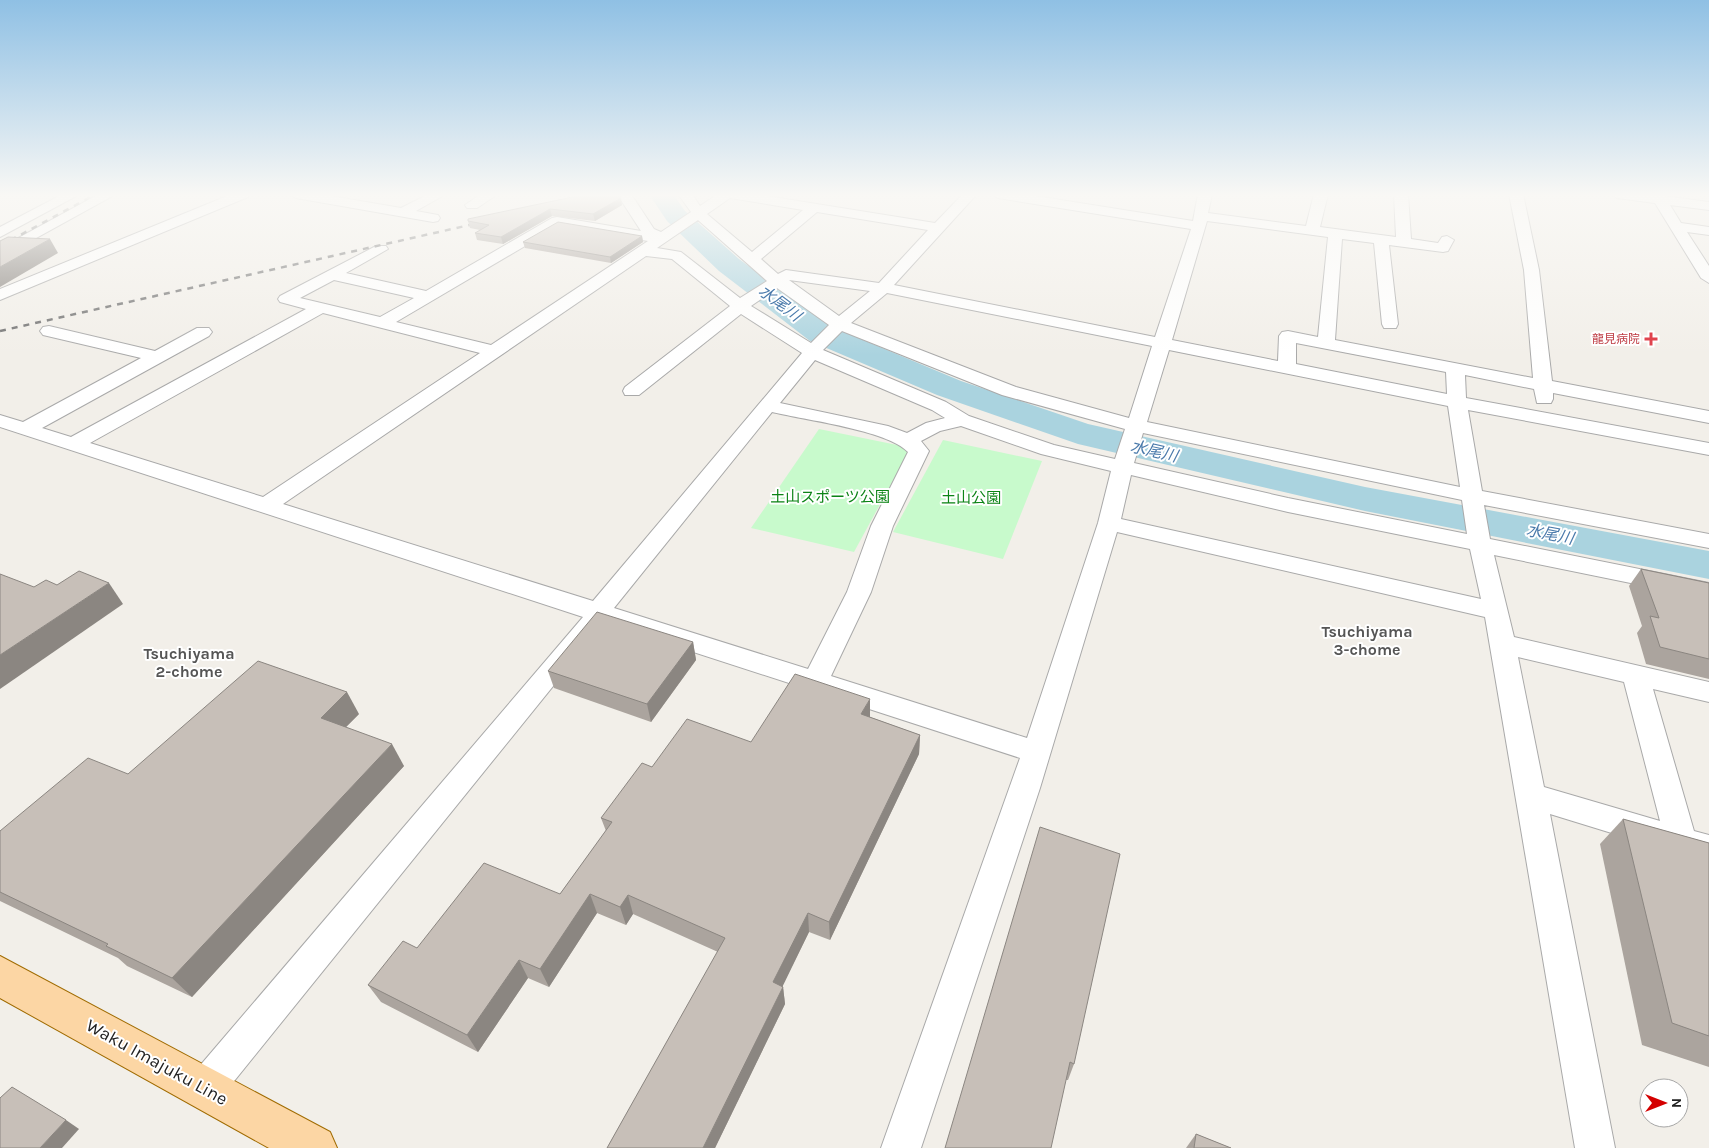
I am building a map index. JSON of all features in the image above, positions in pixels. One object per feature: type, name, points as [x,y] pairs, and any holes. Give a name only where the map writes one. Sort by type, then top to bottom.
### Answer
[{"type":"main road","name":"Waku Imajuku Line","points":[[0,976],[314,1148]]},
{"type":"street","points":[[0,254],[12,248]]},
{"type":"street","points":[[0,295],[114,248]]},
{"type":"street","points":[[382,323],[512,248]]},
{"type":"street","points":[[265,506],[650,248]]},
{"type":"street","points":[[739,248],[776,280],[840,324],[1008,391],[1136,426],[1474,496],[1709,542]]},
{"type":"street","points":[[752,259],[768,248]]},
{"type":"street","points":[[206,1088],[592,623],[598,612],[812,352],[840,324],[881,290],[921,248]]},
{"type":"street","points":[[901,1148],[1036,752],[1109,523],[1123,466],[1164,343],[1192,248]]},
{"type":"street","points":[[1326,342],[1334,248]]},
{"type":"street","points":[[1382,248],[1390,324]]},
{"type":"street","points":[[1527,248],[1546,418]]},
{"type":"street","points":[[1691,248],[1709,278]]},
{"type":"street","points":[[381,249],[286,299],[494,351]]},
{"type":"street","points":[[645,251],[676,255],[740,306],[812,352],[874,380],[939,406],[962,420],[1048,450],[1288,505],[1709,591]]},
{"type":"street","points":[[632,391],[740,306],[786,274],[881,290],[896,290],[1457,402],[1709,449]]},
{"type":"street","points":[[332,275],[429,296]]},
{"type":"street","points":[[71,445],[322,307]]},
{"type":"street","points":[[49,331],[158,357]]},
{"type":"street","points":[[25,429],[203,332]]},
{"type":"street","points":[[1287,367],[1288,336],[1709,417]]},
{"type":"street","points":[[1455,367],[1457,402],[1474,496],[1480,545],[1496,611],[1595,1148]]},
{"type":"street","points":[[769,406],[888,432],[908,440],[919,452],[882,526],[859,592],[815,682]]},
{"type":"street","points":[[908,440],[933,427],[962,420]]},
{"type":"street","points":[[0,421],[1036,752]]},
{"type":"street","points":[[1109,523],[1496,611]]},
{"type":"street","points":[[1502,644],[1709,692]]},
{"type":"street","points":[[1635,674],[1695,845]]},
{"type":"street","points":[[1531,796],[1695,845]]},
{"type":"green space","name":"土山スポーツ公園","points":[[819,429],[902,446],[908,453],[854,552],[751,528]]},
{"type":"green space","name":"土山公園","points":[[943,440],[1042,461],[1003,559],[893,532]]},
{"type":"building","points":[[0,248],[35,248],[0,267]]},
{"type":"building","points":[[555,248],[624,248],[610,257]]},
{"type":"building","points":[[1641,569],[1709,583],[1709,659],[1660,647],[1650,616],[1659,618]]},
{"type":"building","points":[[79,571],[109,583],[0,655],[0,574],[34,587],[46,580],[57,585]]},
{"type":"building","points":[[597,612],[693,642],[647,704],[548,671]]},
{"type":"building","points":[[258,661],[347,692],[321,718],[392,744],[172,978],[106,946],[108,944],[0,892],[0,831],[88,758],[128,774]]},
{"type":"building","points":[[795,674],[870,699],[861,714],[920,735],[829,922],[808,913],[773,982],[783,987],[703,1148],[607,1148],[725,938],[628,895],[620,907],[590,894],[540,969],[519,960],[467,1035],[368,985],[403,941],[417,948],[484,863],[560,894],[612,822],[601,818],[642,763],[652,767],[687,719],[751,742]]},
{"type":"building","points":[[1623,819],[1709,843],[1709,1036],[1672,1023]]},
{"type":"building","points":[[1040,827],[1120,854],[1074,1064],[1070,1062],[1051,1148],[945,1148]]},
{"type":"building","points":[[12,1087],[66,1120],[40,1148],[0,1148],[0,1098]]},
{"type":"building","points":[[1196,1134],[1231,1148],[1194,1148]]},
{"type":"waterway","name":"水尾川","points":[[710,248],[729,265],[821,334],[949,388],[1078,433],[1365,499],[1709,565]]},
{"type":"railway","points":[[0,331],[370,248]]},
{"type":"place","name":"龍見病院","points":[[1651,339]]},
{"type":"district","name":"Tsuchiyama 3-chome","points":[[1367,640]]},
{"type":"district","name":"Tsuchiyama 2-chome","points":[[189,662]]}]
